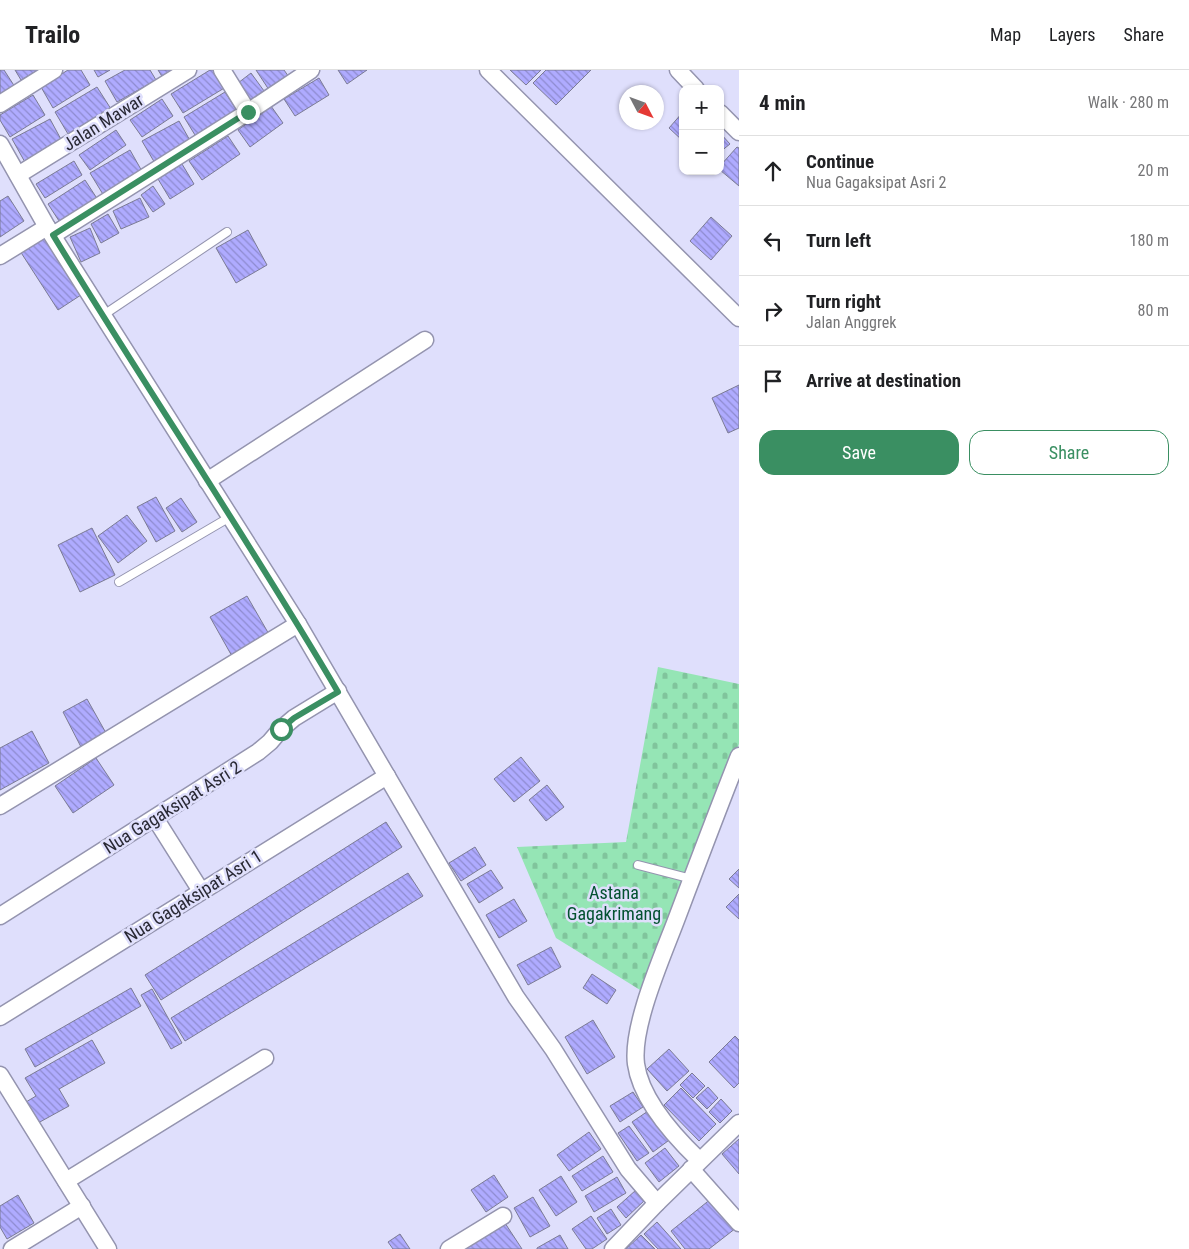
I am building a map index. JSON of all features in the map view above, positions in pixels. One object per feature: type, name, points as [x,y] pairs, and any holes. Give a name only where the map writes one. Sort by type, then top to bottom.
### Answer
[{"type":"street","points":[[0,104],[54,70]]},
{"type":"street","name":"Jalan Mawar","points":[[18,175],[188,70]]},
{"type":"street","points":[[222,70],[248,112]]},
{"type":"street","points":[[0,256],[50,231],[248,112],[311,70]]},
{"type":"street","points":[[488,70],[739,318]]},
{"type":"street","points":[[678,70],[692,85]]},
{"type":"street","points":[[724,117],[739,132]]},
{"type":"street","points":[[0,144],[102,316],[298,624],[516,997],[553,1049],[628,1169],[656,1202]]},
{"type":"street","points":[[208,481],[425,340]]},
{"type":"street","points":[[0,806],[298,624]]},
{"type":"street","name":"Nua Gagaksipat Asri 2","points":[[0,916],[258,752],[294,718],[338,692]]},
{"type":"street","points":[[739,756],[644,1008],[635,1047],[638,1071],[647,1094],[669,1130],[739,1223]]},
{"type":"street","name":"Nua Gagaksipat Asri 1","points":[[0,1018],[387,776]]},
{"type":"street","points":[[155,818],[201,892]]},
{"type":"street","points":[[66,1181],[265,1058]]},
{"type":"street","points":[[0,1075],[108,1249]]},
{"type":"street","points":[[613,1249],[656,1202],[739,1123]]},
{"type":"street","points":[[12,1249],[82,1206]]},
{"type":"street","points":[[449,1249],[503,1216]]},
{"type":"lane","points":[[102,316],[227,232]]},
{"type":"lane","points":[[119,582],[230,517]]},
{"type":"lane","points":[[638,865],[692,879]]},
{"type":"green space","name":"Astana Gagakrimang","points":[[658,667],[739,684],[739,744],[645,993],[556,938],[517,847],[626,842]]},
{"type":"building","points":[[0,70],[4,70],[15,87],[0,97]]},
{"type":"building","points":[[15,70],[38,70],[21,80]]},
{"type":"building","points":[[68,70],[81,70],[90,85],[53,108],[41,87]]},
{"type":"building","points":[[94,70],[110,70],[98,77]]},
{"type":"building","points":[[125,70],[150,70],[156,80],[117,102],[105,81]]},
{"type":"building","points":[[158,70],[176,70],[163,78]]},
{"type":"building","points":[[210,70],[215,70],[226,87],[183,113],[171,94]]},
{"type":"building","points":[[256,70],[284,70],[291,80],[271,93]]},
{"type":"building","points":[[338,70],[367,70],[347,84]]},
{"type":"building","points":[[510,70],[541,70],[526,85]]},
{"type":"building","points":[[546,70],[591,70],[556,105],[533,83]]},
{"type":"building","points":[[251,73],[267,95],[254,105],[238,83]]},
{"type":"building","points":[[319,78],[329,95],[295,116],[284,99]]},
{"type":"building","points":[[97,87],[111,109],[68,134],[55,112]]},
{"type":"building","points":[[225,92],[239,114],[198,140],[184,117]]},
{"type":"building","points":[[33,95],[45,115],[10,137],[0,120],[0,115]]},
{"type":"building","points":[[162,99],[173,116],[142,137],[130,120]]},
{"type":"building","points":[[271,106],[283,123],[250,147],[238,130]]},
{"type":"building","points":[[679,117],[679,137],[669,128]]},
{"type":"building","points":[[50,119],[63,143],[26,164],[12,139]]},
{"type":"building","points":[[179,121],[192,144],[156,165],[142,141]]},
{"type":"building","points":[[116,130],[126,145],[90,170],[79,155]]},
{"type":"building","points":[[228,136],[240,154],[202,180],[189,161]]},
{"type":"building","points":[[724,137],[730,144],[724,149]]},
{"type":"building","points":[[737,147],[739,148],[739,186],[724,173],[724,162]]},
{"type":"building","points":[[130,150],[143,173],[104,196],[90,173]]},
{"type":"building","points":[[74,161],[82,175],[45,198],[36,184]]},
{"type":"building","points":[[182,164],[194,184],[170,199],[158,179]]},
{"type":"building","points":[[85,180],[98,200],[61,224],[48,204]]},
{"type":"building","points":[[153,186],[165,204],[153,212],[141,195]]},
{"type":"building","points":[[8,196],[24,221],[0,237],[0,201]]},
{"type":"building","points":[[140,198],[149,217],[121,229],[113,211]]},
{"type":"building","points":[[108,214],[119,233],[101,243],[91,224]]},
{"type":"building","points":[[711,217],[732,236],[711,260],[690,241]]},
{"type":"building","points":[[90,228],[100,253],[81,262],[70,237]]},
{"type":"building","points":[[248,230],[267,265],[236,283],[216,248]]},
{"type":"building","points":[[46,234],[84,293],[58,310],[20,251]]},
{"type":"building","points":[[739,385],[739,428],[728,433],[712,398]]},
{"type":"building","points":[[156,497],[175,531],[156,542],[137,507]]},
{"type":"building","points":[[181,498],[197,522],[182,532],[166,508]]},
{"type":"building","points":[[127,515],[147,541],[118,563],[98,536]]},
{"type":"building","points":[[92,528],[115,575],[80,592],[58,545]]},
{"type":"building","points":[[247,596],[270,636],[233,658],[210,617]]},
{"type":"building","points":[[87,699],[106,733],[81,747],[63,712]]},
{"type":"building","points":[[32,731],[49,763],[0,790],[0,748]]},
{"type":"building","points":[[521,757],[540,781],[514,802],[494,779]]},
{"type":"building","points":[[96,758],[114,785],[73,813],[55,786]]},
{"type":"building","points":[[547,785],[564,807],[546,821],[529,800]]},
{"type":"building","points":[[386,822],[402,847],[161,1000],[145,975]]},
{"type":"building","points":[[475,847],[486,865],[461,881],[449,863]]},
{"type":"building","points":[[739,869],[739,888],[729,879]]},
{"type":"building","points":[[491,870],[503,888],[479,903],[467,884]]},
{"type":"building","points":[[408,873],[423,896],[185,1041],[171,1018]]},
{"type":"building","points":[[739,894],[739,919],[726,907]]},
{"type":"building","points":[[514,899],[527,921],[499,938],[486,915]]},
{"type":"building","points":[[551,947],[561,967],[528,985],[517,965]]},
{"type":"building","points":[[592,974],[616,990],[607,1004],[583,988]]},
{"type":"building","points":[[131,988],[141,1006],[35,1067],[25,1049]]},
{"type":"building","points":[[152,989],[182,1043],[171,1049],[141,995]]},
{"type":"building","points":[[593,1020],[615,1057],[587,1074],[565,1037]]},
{"type":"building","points":[[735,1036],[739,1040],[739,1083],[734,1088],[709,1062]]},
{"type":"building","points":[[92,1040],[105,1063],[59,1089],[69,1106],[38,1123],[26,1102],[36,1096],[25,1078]]},
{"type":"building","points":[[669,1049],[689,1071],[667,1091],[647,1069]]},
{"type":"building","points":[[692,1073],[705,1086],[693,1098],[680,1085]]},
{"type":"building","points":[[708,1087],[718,1098],[707,1109],[696,1098]]},
{"type":"building","points":[[681,1088],[716,1124],[699,1141],[664,1105]]},
{"type":"building","points":[[633,1092],[643,1107],[620,1122],[610,1106]]},
{"type":"building","points":[[721,1099],[732,1111],[720,1123],[709,1112]]},
{"type":"building","points":[[651,1109],[672,1138],[653,1152],[632,1122]]},
{"type":"building","points":[[629,1126],[649,1153],[637,1161],[618,1133]]},
{"type":"building","points":[[589,1132],[601,1149],[569,1171],[557,1155]]},
{"type":"building","points":[[739,1139],[739,1174],[722,1154]]},
{"type":"building","points":[[665,1148],[679,1166],[659,1182],[645,1163]]},
{"type":"building","points":[[603,1156],[613,1172],[582,1191],[572,1176]]},
{"type":"building","points":[[494,1175],[508,1197],[486,1212],[471,1190]]},
{"type":"building","points":[[561,1176],[577,1202],[556,1216],[539,1190]]},
{"type":"building","points":[[617,1177],[626,1193],[594,1212],[585,1196]]},
{"type":"building","points":[[636,1190],[645,1200],[626,1218],[617,1207]]},
{"type":"building","points":[[18,1195],[34,1223],[7,1239],[0,1227],[0,1206]]},
{"type":"building","points":[[533,1197],[550,1226],[530,1237],[514,1208]]},
{"type":"building","points":[[712,1198],[736,1228],[709,1249],[685,1249],[671,1231]]},
{"type":"building","points":[[611,1209],[621,1225],[607,1234],[597,1218]]},
{"type":"building","points":[[591,1216],[607,1239],[592,1249],[586,1249],[572,1229]]},
{"type":"building","points":[[503,1220],[522,1249],[460,1249]]},
{"type":"building","points":[[657,1222],[681,1249],[658,1249],[644,1234]]},
{"type":"building","points":[[400,1234],[410,1249],[393,1249],[388,1242]]},
{"type":"building","points":[[560,1235],[568,1249],[537,1249],[537,1248]]},
{"type":"building","points":[[641,1235],[655,1249],[626,1249]]},
{"type":"route","points":[[248,112],[53,235],[102,316],[298,624],[338,692],[294,718],[281,729]]}]
